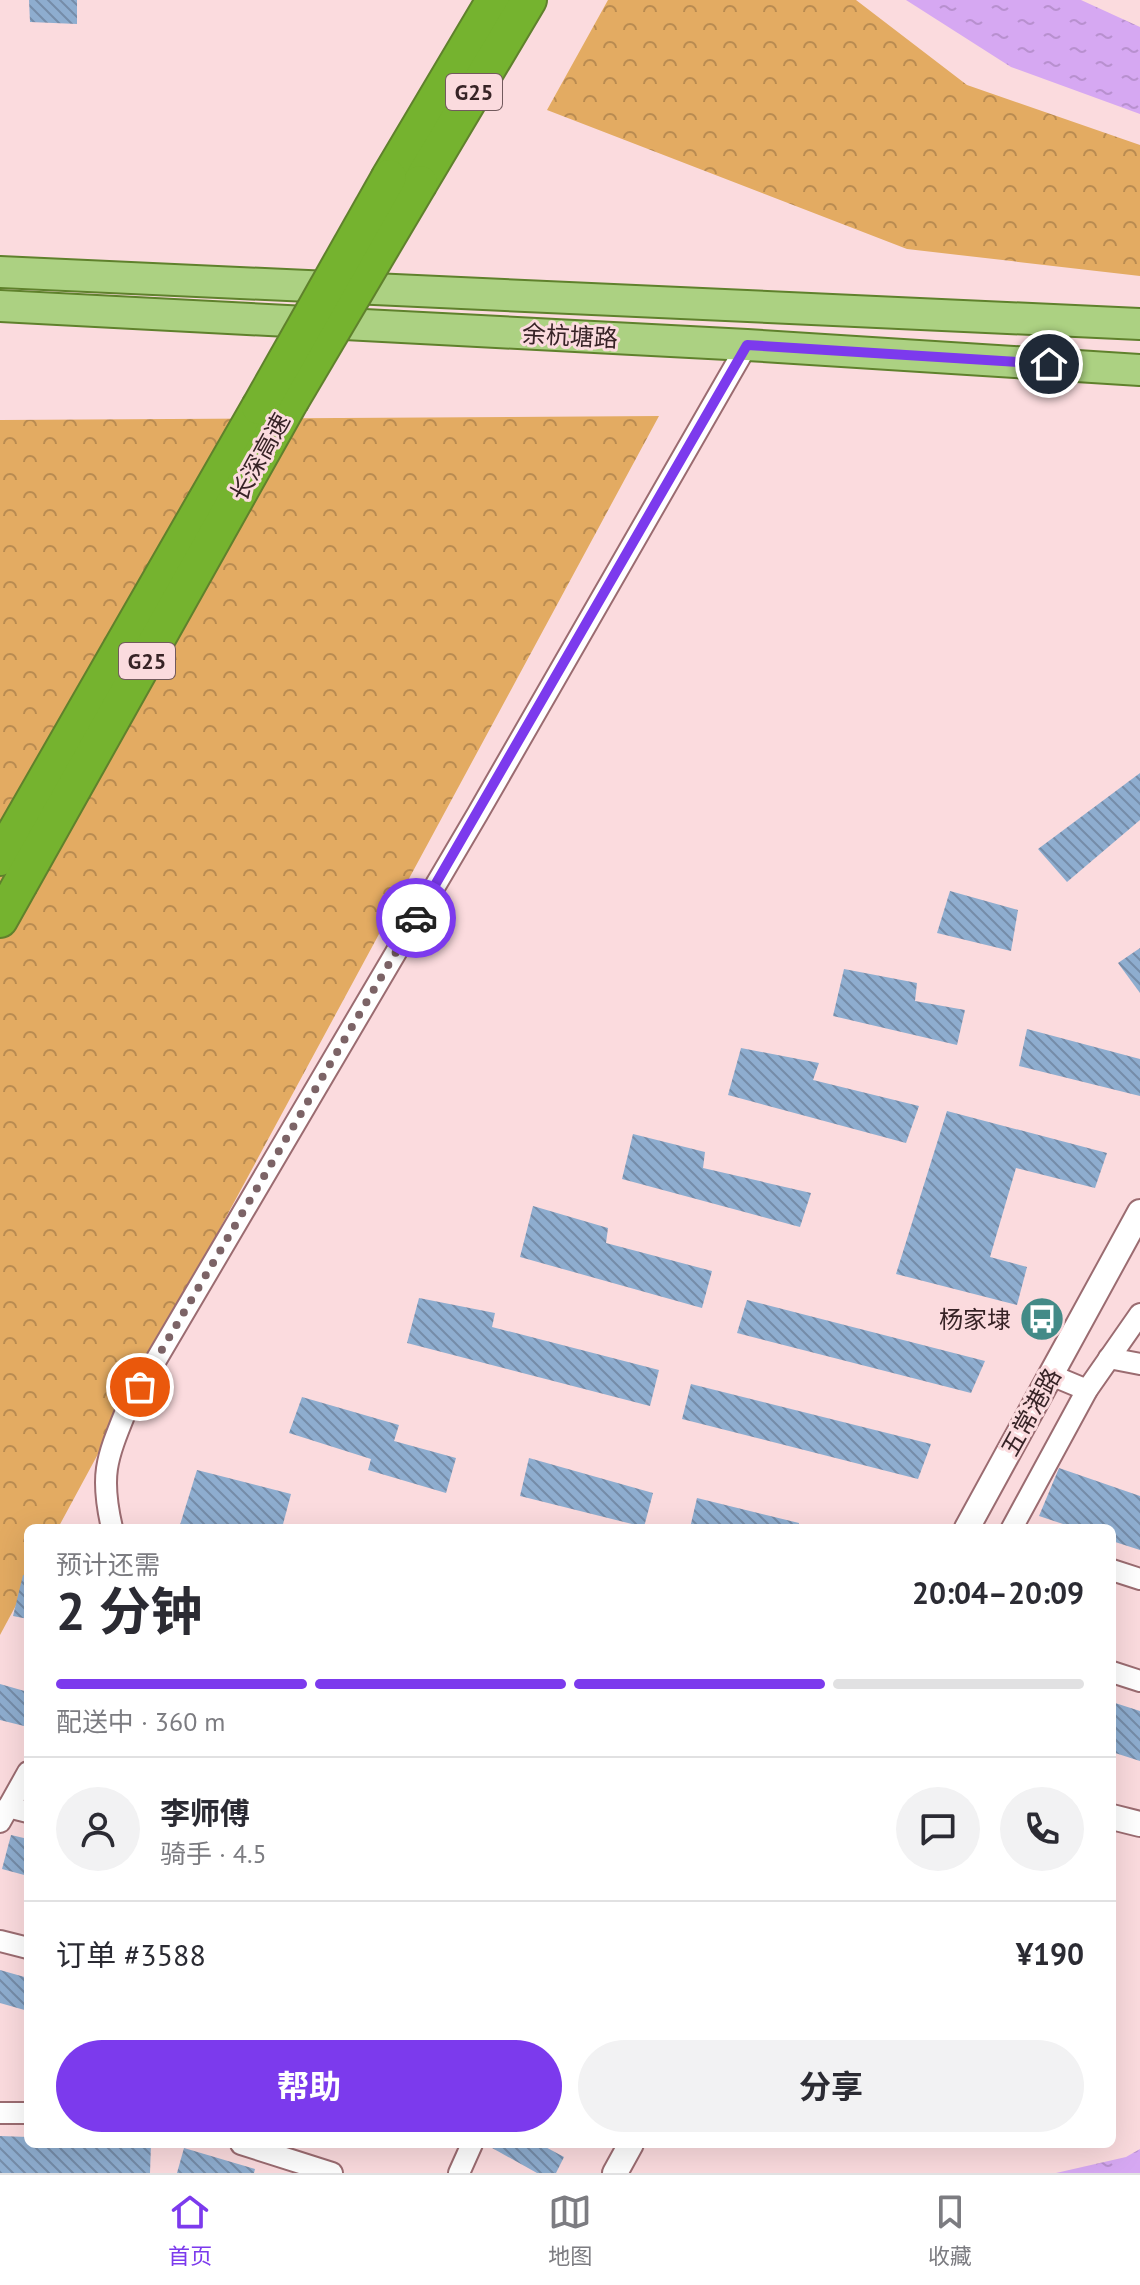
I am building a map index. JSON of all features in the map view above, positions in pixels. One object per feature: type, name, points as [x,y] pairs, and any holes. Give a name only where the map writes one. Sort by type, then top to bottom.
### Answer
[{"type":"highway","points":[[430,137],[483,0]]},
{"type":"highway","name":"长深高速","points":[[430,137],[494,0]]},
{"type":"highway","name":"长深高速","points":[[0,858],[275,404],[430,137],[529,0]]},
{"type":"highway","points":[[430,137],[550,0]]},
{"type":"highway","name":"长深高速","points":[[0,920],[275,404]]},
{"type":"main road","name":"余杭塘路","points":[[0,272],[1140,324]]},
{"type":"main road","name":"余杭塘路","points":[[0,306],[747,345],[1140,370]]},
{"type":"street","points":[[111,1524],[103,1490],[111,1449],[126,1411],[470,827],[747,345]]},
{"type":"street","name":"五常港路","points":[[969,1524],[1140,1212]]},
{"type":"street","points":[[1014,1524],[1087,1390],[1140,1314]]},
{"type":"street","points":[[1109,1358],[1140,1364]]},
{"type":"street","points":[[1051,1375],[1087,1390]]},
{"type":"street","points":[[1116,1571],[1140,1579]]},
{"type":"street","points":[[1116,1673],[1140,1681]]},
{"type":"street","points":[[12,1814],[24,1782]]},
{"type":"street","points":[[1116,1818],[1140,1824]]},
{"type":"street","points":[[0,1941],[24,1947]]},
{"type":"street","points":[[0,2113],[24,2113]]},
{"type":"street","points":[[459,2173],[470,2148]]},
{"type":"street","points":[[615,2173],[629,2148]]},
{"type":"street","points":[[286,2151],[332,2173]]},
{"type":"green space","points":[[608,0],[856,0],[967,85],[1140,145],[1140,276],[907,249],[547,110]]},
{"type":"green space","points":[[659,416],[60,1524],[24,1524],[24,1590],[0,1635],[0,420]]},
{"type":"water","points":[[906,0],[1081,0],[1140,27],[1140,114],[1011,67]]},
{"type":"water","points":[[1140,2149],[1140,2173],[1056,2173],[1126,2157]]},
{"type":"building","points":[[29,0],[77,0],[77,24],[30,22]]},
{"type":"building","points":[[1140,773],[1140,820],[1067,882],[1038,849]]},
{"type":"building","points":[[950,891],[1018,910],[1011,951],[937,933]]},
{"type":"building","points":[[1140,948],[1140,993],[1118,963]]},
{"type":"building","points":[[844,969],[917,983],[915,1001],[965,1010],[957,1045],[833,1016]]},
{"type":"building","points":[[1027,1029],[1140,1059],[1140,1096],[1019,1066]]},
{"type":"building","points":[[741,1048],[819,1063],[813,1080],[919,1106],[906,1143],[728,1095]]},
{"type":"building","points":[[947,1111],[1107,1153],[1095,1188],[1016,1168],[990,1257],[1027,1267],[1017,1305],[896,1274]]},
{"type":"building","points":[[633,1134],[705,1152],[703,1168],[811,1193],[800,1227],[622,1179]]},
{"type":"building","points":[[533,1206],[608,1228],[606,1243],[712,1271],[702,1308],[520,1257]]},
{"type":"building","points":[[419,1298],[495,1313],[492,1327],[659,1370],[650,1406],[407,1343]]},
{"type":"building","points":[[747,1300],[985,1361],[971,1393],[737,1333]]},
{"type":"building","points":[[691,1384],[931,1444],[918,1479],[682,1419]]},
{"type":"building","points":[[302,1397],[399,1425],[394,1441],[456,1458],[446,1493],[368,1470],[371,1459],[289,1433]]},
{"type":"building","points":[[529,1458],[653,1493],[645,1524],[632,1524],[520,1496]]},
{"type":"building","points":[[1059,1468],[1140,1496],[1140,1550],[1116,1542],[1116,1524],[1063,1524],[1039,1516]]},
{"type":"building","points":[[197,1470],[291,1494],[283,1524],[180,1524]]},
{"type":"building","points":[[697,1498],[799,1523],[799,1524],[691,1524]]},
{"type":"building","points":[[23,1575],[24,1575],[24,1618],[13,1616]]},
{"type":"building","points":[[0,1684],[24,1691],[24,1726],[0,1720]]},
{"type":"building","points":[[1116,1703],[1140,1711],[1140,1761],[1116,1753]]},
{"type":"building","points":[[11,1835],[24,1838],[24,1875],[2,1869]]},
{"type":"building","points":[[0,1970],[24,1977],[24,2010],[0,2003]]},
{"type":"building","points":[[0,2136],[24,2137],[24,2148],[151,2148],[150,2173],[0,2173]]},
{"type":"building","points":[[184,2148],[255,2169],[254,2173],[177,2173]]},
{"type":"building","points":[[492,2148],[547,2148],[564,2157],[556,2173],[537,2173]]},
{"type":"way so far","points":[[140,1387],[416,918]]},
{"type":"place","name":"杨家埭","points":[[1042,1319]]},
{"type":"route","points":[[416,918],[747,345],[1049,364]]}]
